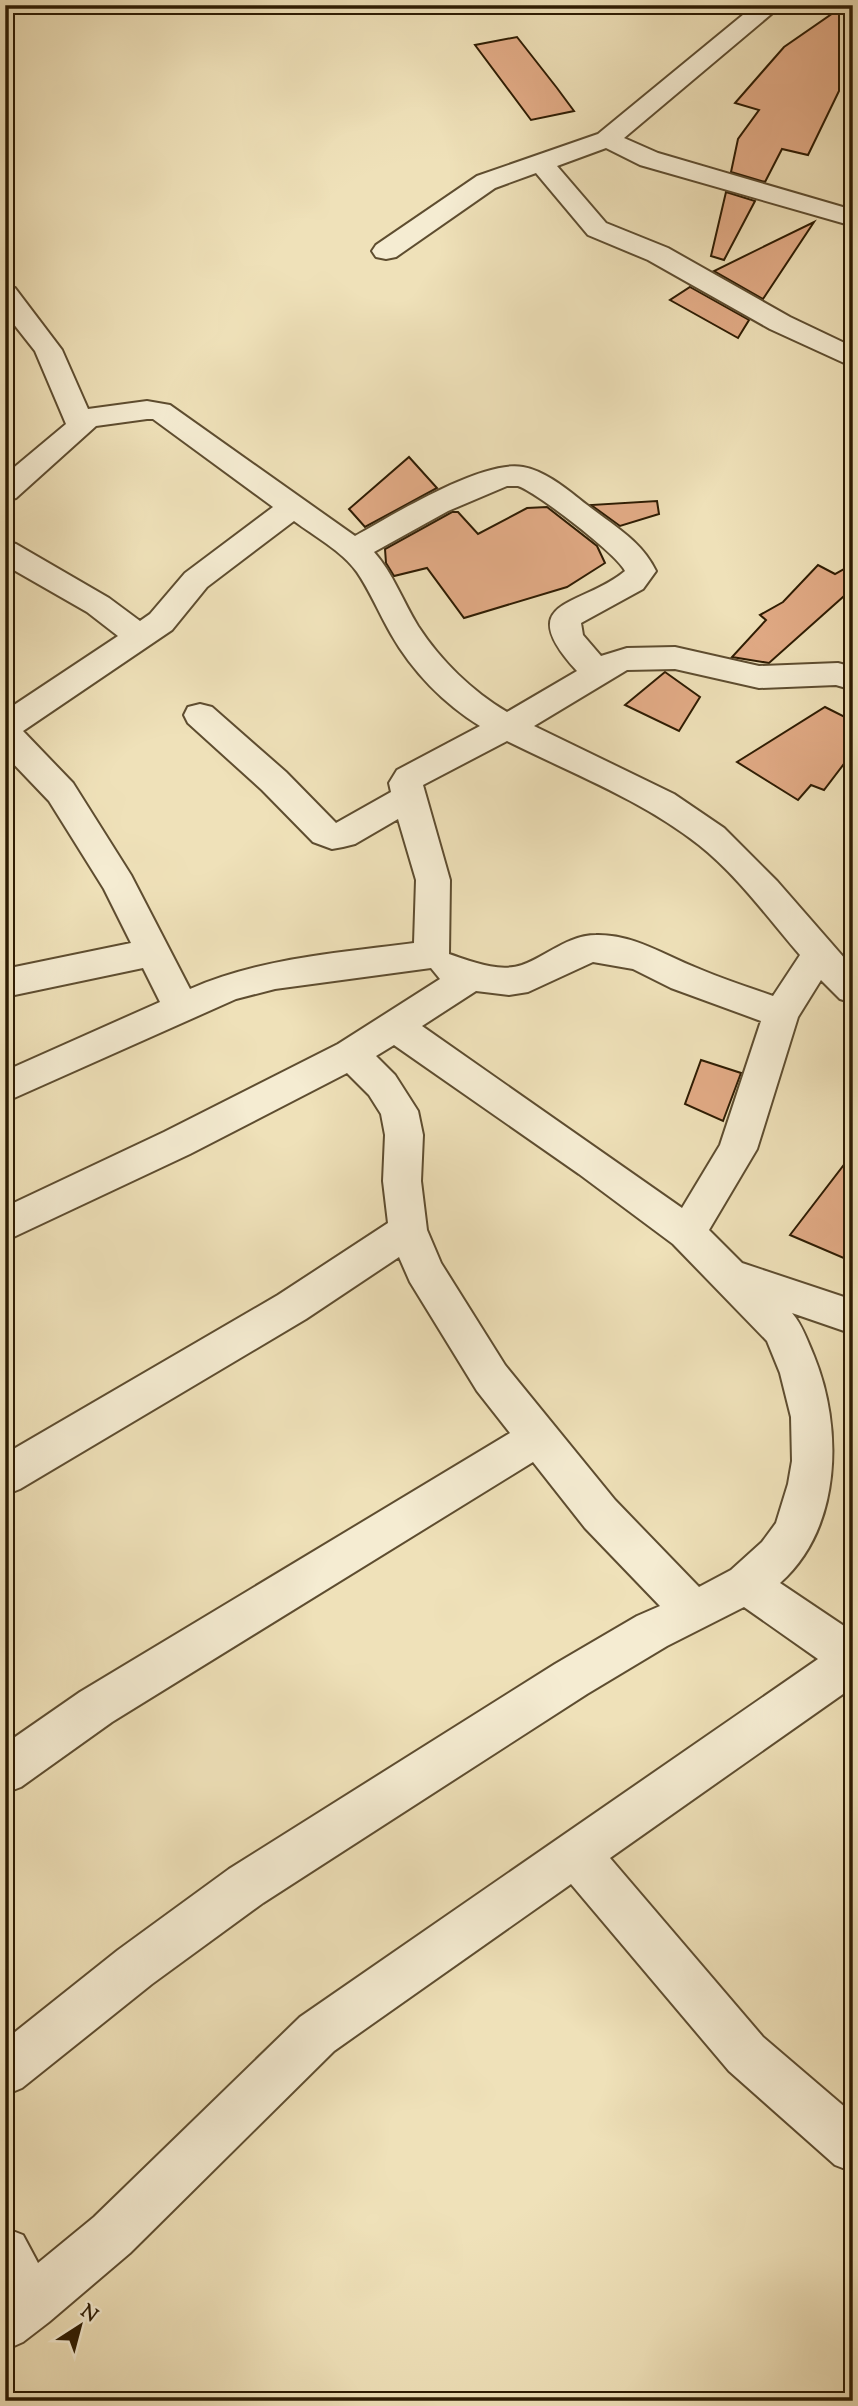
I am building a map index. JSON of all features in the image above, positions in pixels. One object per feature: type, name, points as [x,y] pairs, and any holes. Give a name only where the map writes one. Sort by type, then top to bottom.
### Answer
[{"type":"street","points":[[386,251],[486,182],[607,139],[770,5]]},
{"type":"street","points":[[607,139],[649,159],[853,218]]},
{"type":"street","points":[[541,163],[597,229],[658,254],[780,323],[853,358]]},
{"type":"street","points":[[5,294],[48,350],[81,426],[5,491]]},
{"type":"street","points":[[79,419],[147,410],[160,411],[354,550],[368,565],[407,634],[439,675],[477,709],[505,726],[662,803],[712,837],[765,890],[819,954],[853,989]]},
{"type":"street","points":[[354,550],[488,481],[513,475],[534,482],[616,542],[639,565],[640,571],[634,581],[582,606],[564,621],[563,626],[569,640],[598,673]]},
{"type":"street","points":[[181,1007],[119,884],[61,792],[9,738],[7,731],[10,723],[34,705],[162,622],[196,580],[293,507]]},
{"type":"street","points":[[5,551],[98,605],[140,637]]},
{"type":"street","points":[[431,954],[433,880],[406,783],[413,775],[505,726],[613,663],[627,659],[675,658],[759,677],[838,674],[853,679]]},
{"type":"street","points":[[200,715],[274,781],[325,834],[343,835],[409,797]]},
{"type":"street","points":[[5,1087],[227,988],[275,975],[431,954],[452,970],[470,977],[509,981],[528,978],[576,953],[593,948],[608,949],[642,957],[684,978],[781,1014]]},
{"type":"street","points":[[5,983],[153,952]]},
{"type":"street","points":[[687,1233],[738,1149],[781,1014],[819,954]]},
{"type":"street","points":[[5,1225],[177,1143],[351,1054],[470,977]]},
{"type":"street","points":[[5,2071],[135,1967],[246,1886],[571,1679],[652,1631],[746,1584],[780,1553],[794,1532],[815,1462],[815,1431],[810,1404],[786,1338],[774,1321],[687,1233],[592,1163],[394,1026]]},
{"type":"street","points":[[351,1054],[382,1085],[399,1111],[404,1135],[402,1181],[408,1230],[424,1270],[491,1378],[538,1438],[600,1514],[694,1612]]},
{"type":"street","points":[[5,1476],[292,1307],[408,1230]]},
{"type":"street","points":[[728,1275],[853,1317]]},
{"type":"street","points":[[5,1771],[96,1707],[538,1438]]},
{"type":"street","points":[[5,2253],[18,2314],[112,2235],[317,2034],[853,1660],[746,1584]]},
{"type":"street","points":[[576,1854],[746,2054],[853,2147]]},
{"type":"building","points":[[839,9],[839,91],[808,155],[782,149],[765,182],[731,172],[738,139],[759,110],[735,103],[784,47]]},
{"type":"building","points":[[517,37],[574,111],[531,120],[475,45]]},
{"type":"building","points":[[726,192],[755,201],[724,260],[711,256]]},
{"type":"building","points":[[814,222],[763,299],[714,271]]},
{"type":"building","points":[[690,287],[749,320],[738,338],[670,300]]},
{"type":"building","points":[[409,457],[437,488],[365,527],[349,509]]},
{"type":"building","points":[[657,501],[659,514],[620,526],[591,505]]},
{"type":"building","points":[[547,507],[597,546],[605,563],[567,587],[464,618],[427,568],[394,576],[386,563],[385,549],[452,512],[458,512],[478,534],[527,508]]},
{"type":"building","points":[[853,564],[853,588],[769,663],[732,657],[766,620],[760,615],[783,602],[818,565],[835,574]]},
{"type":"building","points":[[665,672],[700,697],[679,731],[625,705]]},
{"type":"building","points":[[825,707],[853,721],[853,752],[824,790],[811,785],[798,800],[737,762]]},
{"type":"building","points":[[701,1060],[741,1073],[723,1121],[685,1104]]},
{"type":"building","points":[[853,1153],[853,1262],[790,1235]]}]
